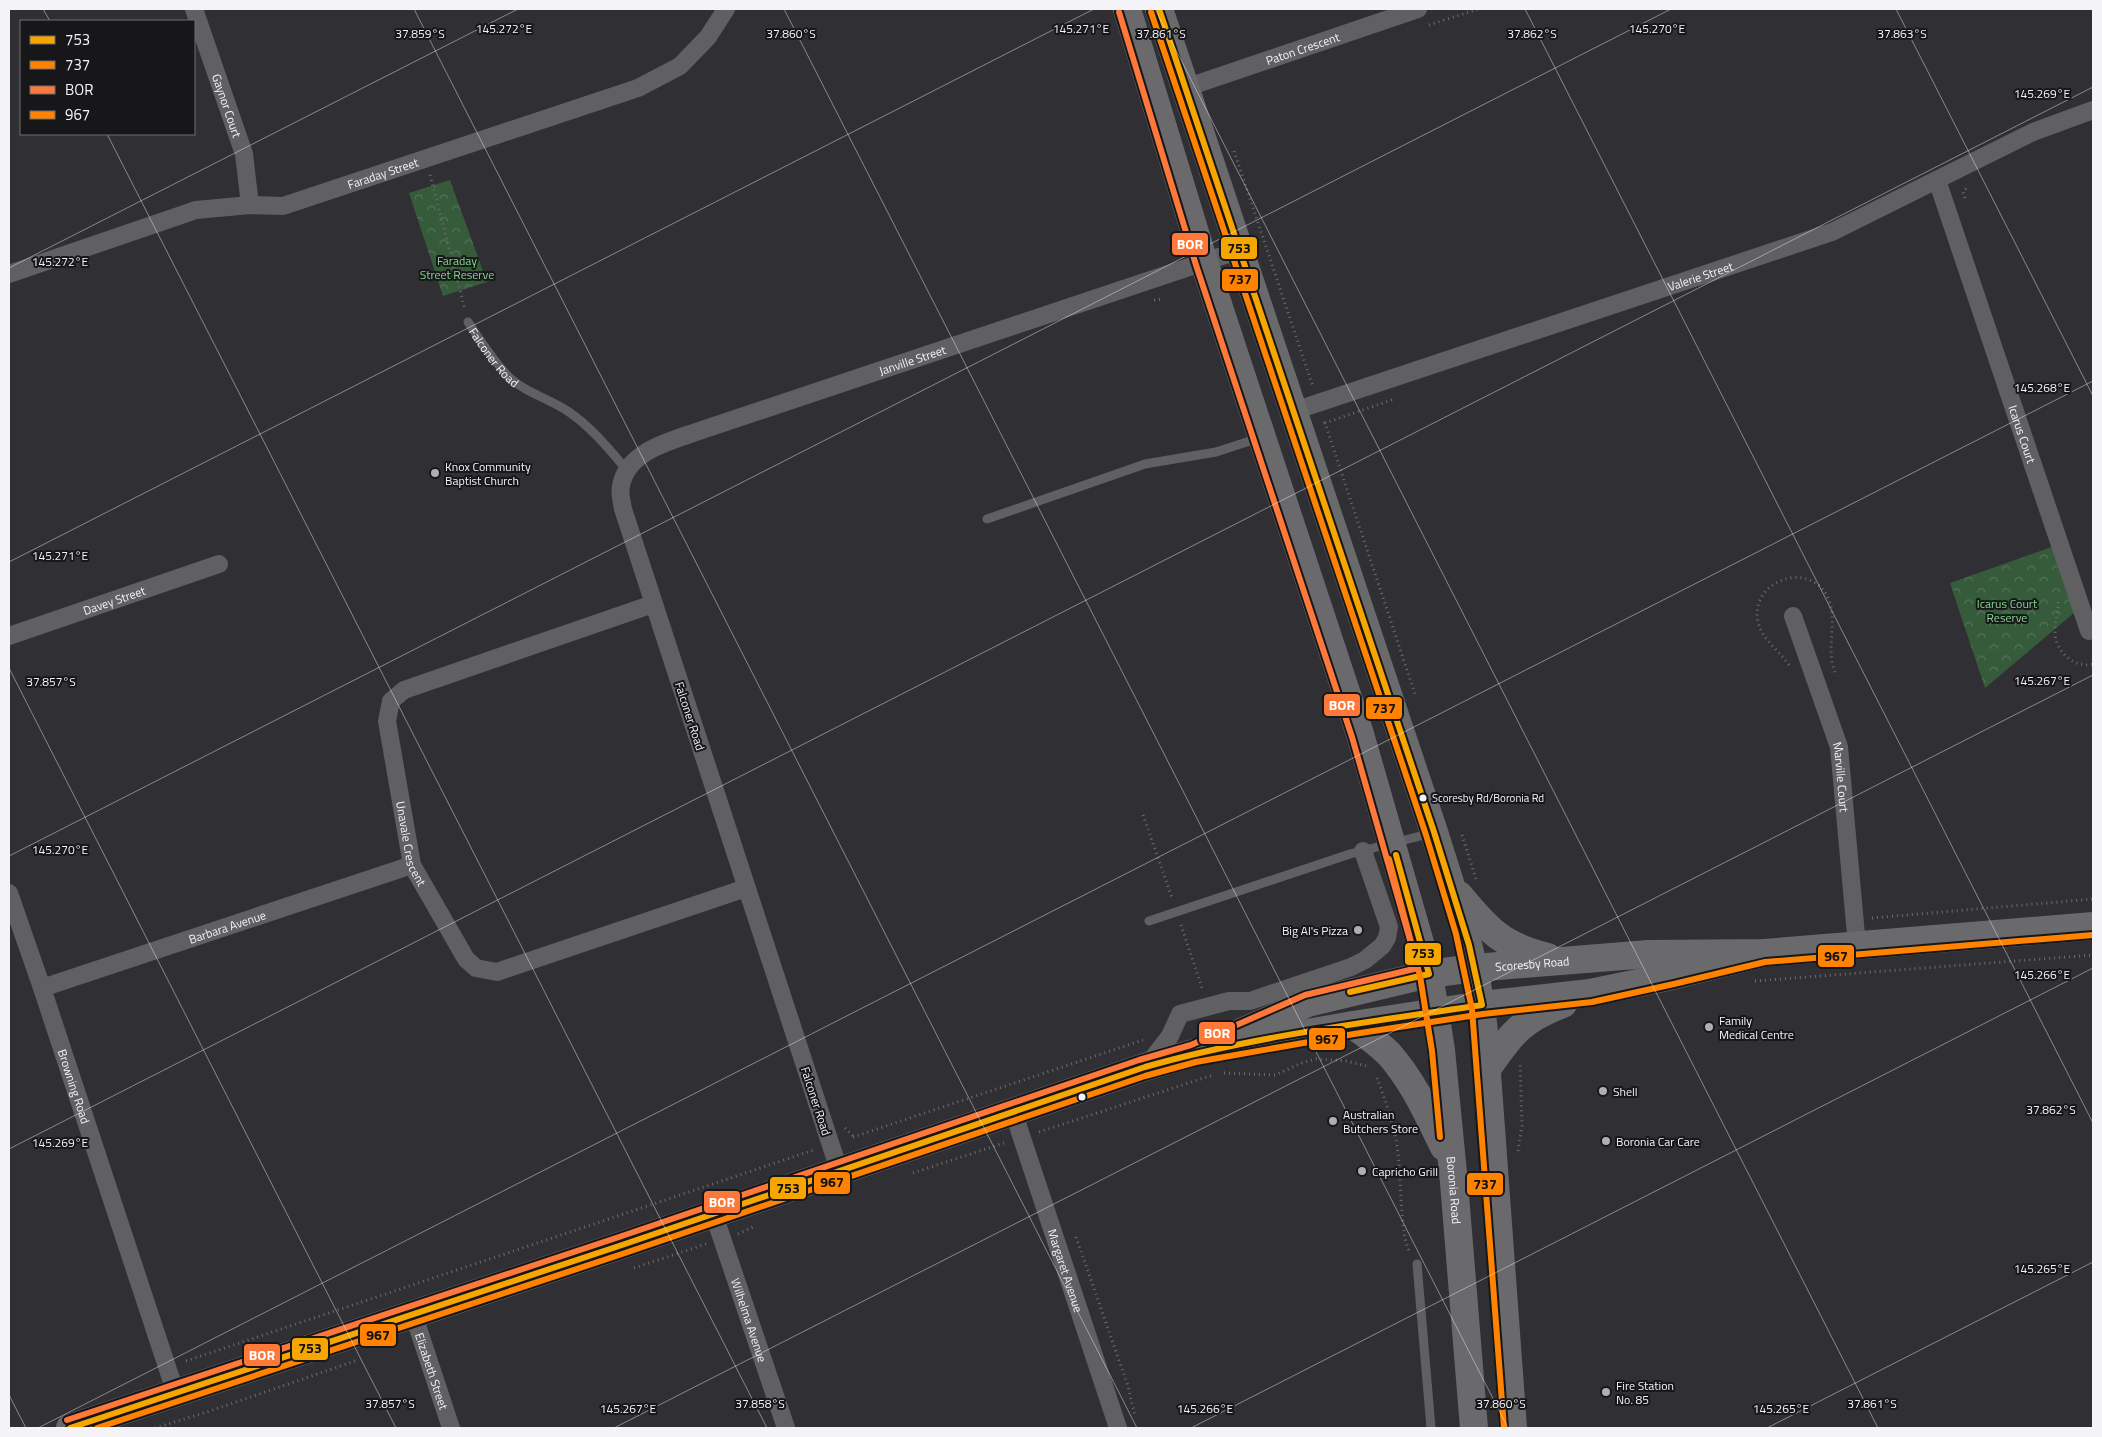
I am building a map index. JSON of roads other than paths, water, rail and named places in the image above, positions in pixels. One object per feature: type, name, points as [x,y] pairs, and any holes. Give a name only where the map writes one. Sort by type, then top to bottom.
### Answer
[{"type":"main road","name":"Boronia Road","points":[[1127,9],[1204,262],[1360,734],[1393,843],[1429,974],[1452,1162],[1474,1428]]},
{"type":"main road","points":[[1159,9],[1294,411],[1447,830],[1450,884],[1470,945],[1482,1005],[1513,1428]]},
{"type":"main road","points":[[1450,884],[1483,925],[1505,942],[1526,952],[1562,961]]},
{"type":"main road","name":"Scoresby Road","points":[[1194,1053],[1308,1003],[1429,974],[1474,968],[1648,954],[1764,953],[2093,926]]},
{"type":"main road","name":"Scoresby Road","points":[[70,1428],[622,1245],[713,1212],[1013,1111],[1145,1067],[1194,1053],[1435,1012],[1590,993],[1672,976],[1764,953]]},
{"type":"main road","points":[[1487,1069],[1503,1046],[1525,1022],[1548,1010],[1590,993]]},
{"type":"main road","points":[[1353,1025],[1388,1054],[1408,1078],[1452,1162]]},
{"type":"street","name":"Gaynor Court","points":[[194,9],[244,154],[250,205]]},
{"type":"street","name":"Faraday Street","points":[[9,274],[196,210],[250,205],[283,206],[638,88],[680,66],[708,37],[726,9]]},
{"type":"street","name":"Paton Crescent","points":[[1185,88],[1418,9]]},
{"type":"street","name":"Valerie Street","points":[[1294,411],[1813,239],[1848,225],[2033,132],[2093,110]]},
{"type":"street","name":"Icarus Court","points":[[1937,180],[2089,631]]},
{"type":"street","name":"Janville Street","points":[[626,469],[643,454],[696,432],[1240,250]]},
{"type":"street","name":"Falconer Road","points":[[626,469],[620,488],[623,509],[839,1170]]},
{"type":"street","name":"Davey Street","points":[[9,636],[219,564]]},
{"type":"street","name":"Unavale Crescent","points":[[653,604],[404,690],[391,701],[387,721],[412,865],[466,959],[476,968],[497,972],[746,888]]},
{"type":"street","name":"Marville Court","points":[[1792,616],[1839,747],[1857,946]]},
{"type":"street","points":[[1145,1067],[1170,1036],[1180,1014],[1229,1001],[1250,1000],[1336,973],[1365,960],[1382,946],[1387,938],[1389,927],[1363,851]]},
{"type":"street","name":"Barbara Avenue","points":[[42,988],[412,865]]},
{"type":"street","name":"Browning Road","points":[[9,893],[176,1394]]},
{"type":"street","name":"Margaret Avenue","points":[[1013,1111],[1118,1428]]},
{"type":"street","name":"Wilhelma Avenue","points":[[713,1212],[786,1428]]},
{"type":"street","name":"Elizabeth Street","points":[[413,1313],[451,1428]]},
{"type":"lane","name":"Falconer Road","points":[[468,322],[507,375],[523,388],[570,412],[590,430],[626,469]]},
{"type":"lane","points":[[987,519],[1145,464],[1216,452],[1262,437]]},
{"type":"lane","points":[[1149,921],[1363,851],[1447,830]]},
{"type":"lane","points":[[1417,1264],[1431,1428]]},
{"type":"place","name":"Knox Community Baptist Church","points":[[435,473]]},
{"type":"place","name":"Scoresby Rd/Boronia Rd","points":[[1423,798]]},
{"type":"place","name":"Big Al's Pizza","points":[[1358,930]]},
{"type":"place","name":"Family Medical Centre","points":[[1709,1027]]},
{"type":"place","name":"Shell","points":[[1603,1091]]},
{"type":"place","name":"Australian Butchers Store","points":[[1333,1121]]},
{"type":"place","name":"Boronia Car Care","points":[[1606,1141]]},
{"type":"place","name":"Capricho Grill","points":[[1362,1171]]},
{"type":"place","name":"Fire Station No. 85","points":[[1606,1392]]},
{"type":"park label","name":"Faraday Street Reserve","points":[[457,267]]},
{"type":"park label","name":"Icarus Court Reserve","points":[[2007,610]]}]
